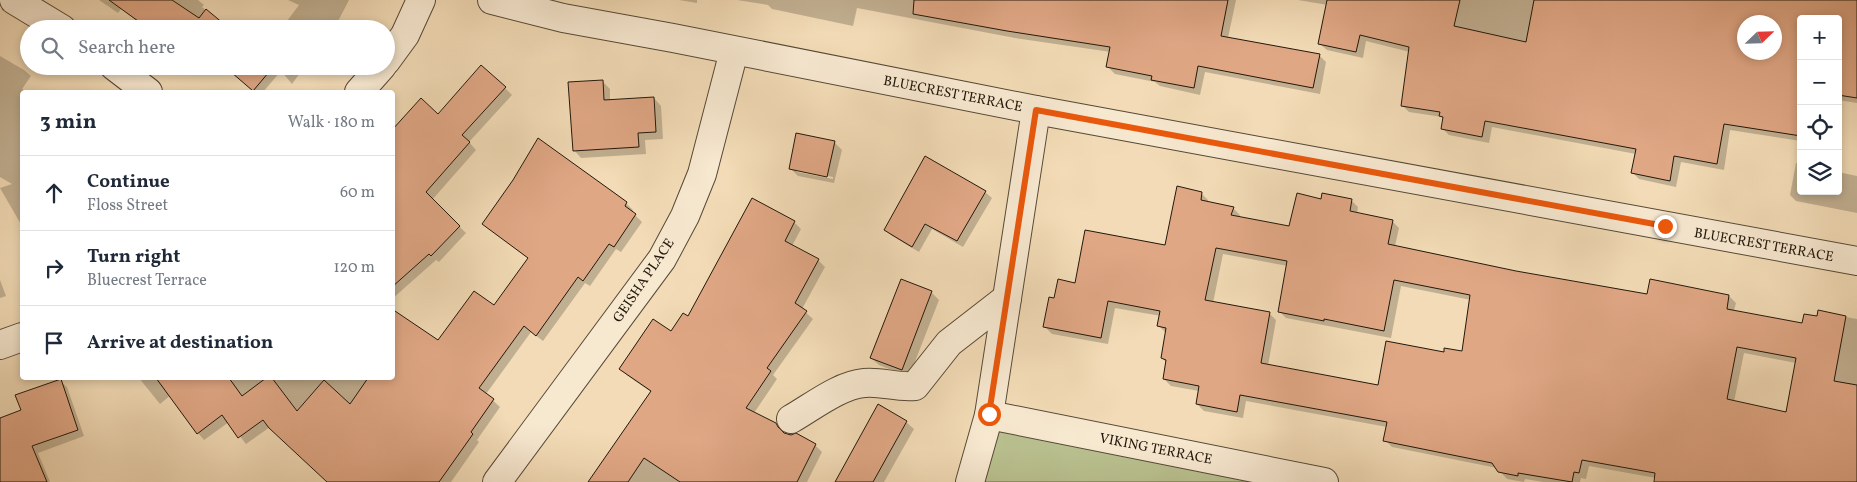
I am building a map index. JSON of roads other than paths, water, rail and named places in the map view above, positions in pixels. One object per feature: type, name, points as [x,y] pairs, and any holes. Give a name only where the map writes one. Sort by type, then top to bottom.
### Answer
[{"type":"street","points":[[14,0],[47,20]]},
{"type":"street","points":[[395,48],[405,34],[421,0]]},
{"type":"street","name":"BLUECREST TERRACE","points":[[492,0],[562,18],[1036,110],[1857,261]]},
{"type":"street","name":"GEISHA PLACE","points":[[497,482],[662,259],[685,216],[702,174],[734,51]]},
{"type":"street","points":[[126,75],[145,90]]},
{"type":"street","points":[[361,90],[374,75]]},
{"type":"street","points":[[970,482],[989,414],[1036,110]]},
{"type":"street","points":[[791,419],[854,384],[875,382],[903,388],[914,386],[949,343],[1007,298]]},
{"type":"street","points":[[0,345],[20,337]]},
{"type":"street","name":"VIKING TERRACE","points":[[989,414],[1324,482]]}]
